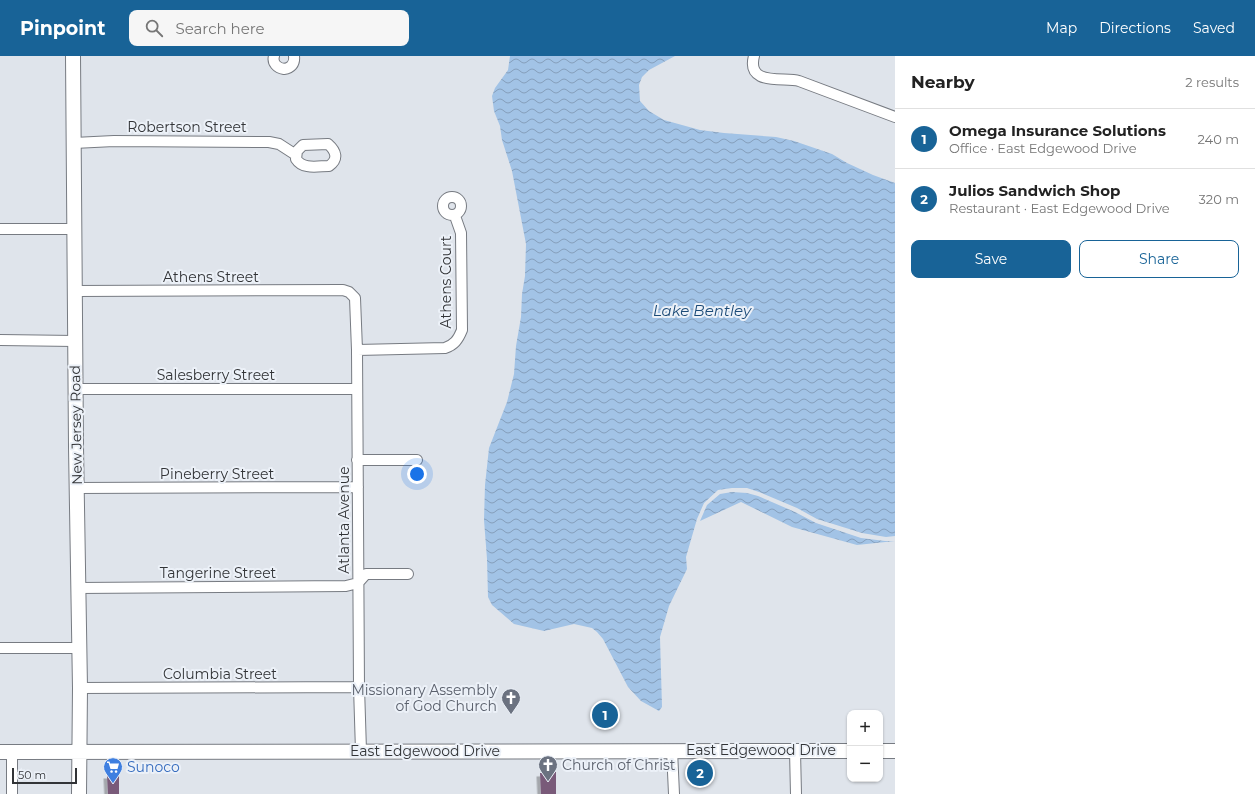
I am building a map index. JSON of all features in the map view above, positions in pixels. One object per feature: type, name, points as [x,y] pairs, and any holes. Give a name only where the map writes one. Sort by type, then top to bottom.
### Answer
[{"type":"street","name":"New Jersey Road","points":[[73,56],[80,688],[79,794]]},
{"type":"street","points":[[274,56],[274,63],[276,66],[284,69],[294,63],[294,56]]},
{"type":"street","points":[[754,56],[752,64],[755,71],[761,76],[768,79],[791,79],[799,81],[895,117]]},
{"type":"street","name":"Robertson Street","points":[[74,142],[269,142],[279,144],[296,155]]},
{"type":"street","name":"Athens Court","points":[[357,350],[438,349],[452,346],[459,339],[462,330],[461,233],[455,216]]},
{"type":"street","points":[[0,229],[74,229]]},
{"type":"street","name":"Athens Street","points":[[75,291],[343,290],[347,292]]},
{"type":"street","name":"Atlanta Avenue","points":[[347,292],[355,298],[357,350],[359,687],[361,751]]},
{"type":"street","points":[[0,340],[75,341]]},
{"type":"street","name":"Salesberry Street","points":[[76,389],[357,389]]},
{"type":"street","points":[[357,460],[417,460]]},
{"type":"street","name":"Pineberry Street","points":[[77,488],[358,487]]},
{"type":"street","points":[[358,583],[366,574],[408,574]]},
{"type":"street","name":"Tangerine Street","points":[[78,588],[346,586],[358,583]]},
{"type":"street","points":[[0,648],[79,648]]},
{"type":"street","name":"Columbia Street","points":[[80,688],[359,687]]},
{"type":"street","points":[[672,750],[674,794]]},
{"type":"street","name":"East Edgewood Drive","points":[[6,752],[672,750],[847,751]]},
{"type":"street","points":[[795,751],[796,794]]},
{"type":"street","points":[[883,751],[895,751]]},
{"type":"street","points":[[6,752],[12,794]]},
{"type":"water","name":"Lake Bentley","points":[[510,56],[675,56],[649,70],[642,77],[639,85],[640,101],[649,111],[664,120],[700,130],[776,137],[794,141],[832,154],[873,175],[895,183],[895,536],[886,537],[862,533],[817,519],[797,508],[747,488],[718,490],[704,503],[697,519],[686,557],[687,569],[669,606],[660,637],[662,707],[659,711],[641,701],[628,687],[603,639],[592,628],[574,624],[544,631],[514,624],[492,605],[488,597],[484,520],[485,485],[489,448],[507,402],[514,374],[525,276],[526,244],[512,171],[502,140],[500,126],[494,111],[492,96],[495,88],[508,70]]},
{"type":"water","points":[[732,492],[747,493],[758,496],[816,523],[861,538],[895,541],[857,545],[792,527],[741,502],[700,521],[707,505],[720,494]]},
{"type":"building","name":"Church of Christ","points":[[556,772],[556,794],[541,794],[540,773]]},
{"type":"building","name":"Sunoco","points":[[107,775],[119,775],[119,794],[108,794]]},
{"type":"place","name":"Missionary Assembly of God Church","points":[[511,715]]},
{"type":"place","name":"Omega Insurance Solutions","points":[[605,715]]},
{"type":"place","name":"Julios Sandwich Shop","points":[[700,773]]},
{"type":"place","name":"Church of Christ","points":[[548,782]]},
{"type":"place","name":"Sunoco","points":[[113,784]]}]
